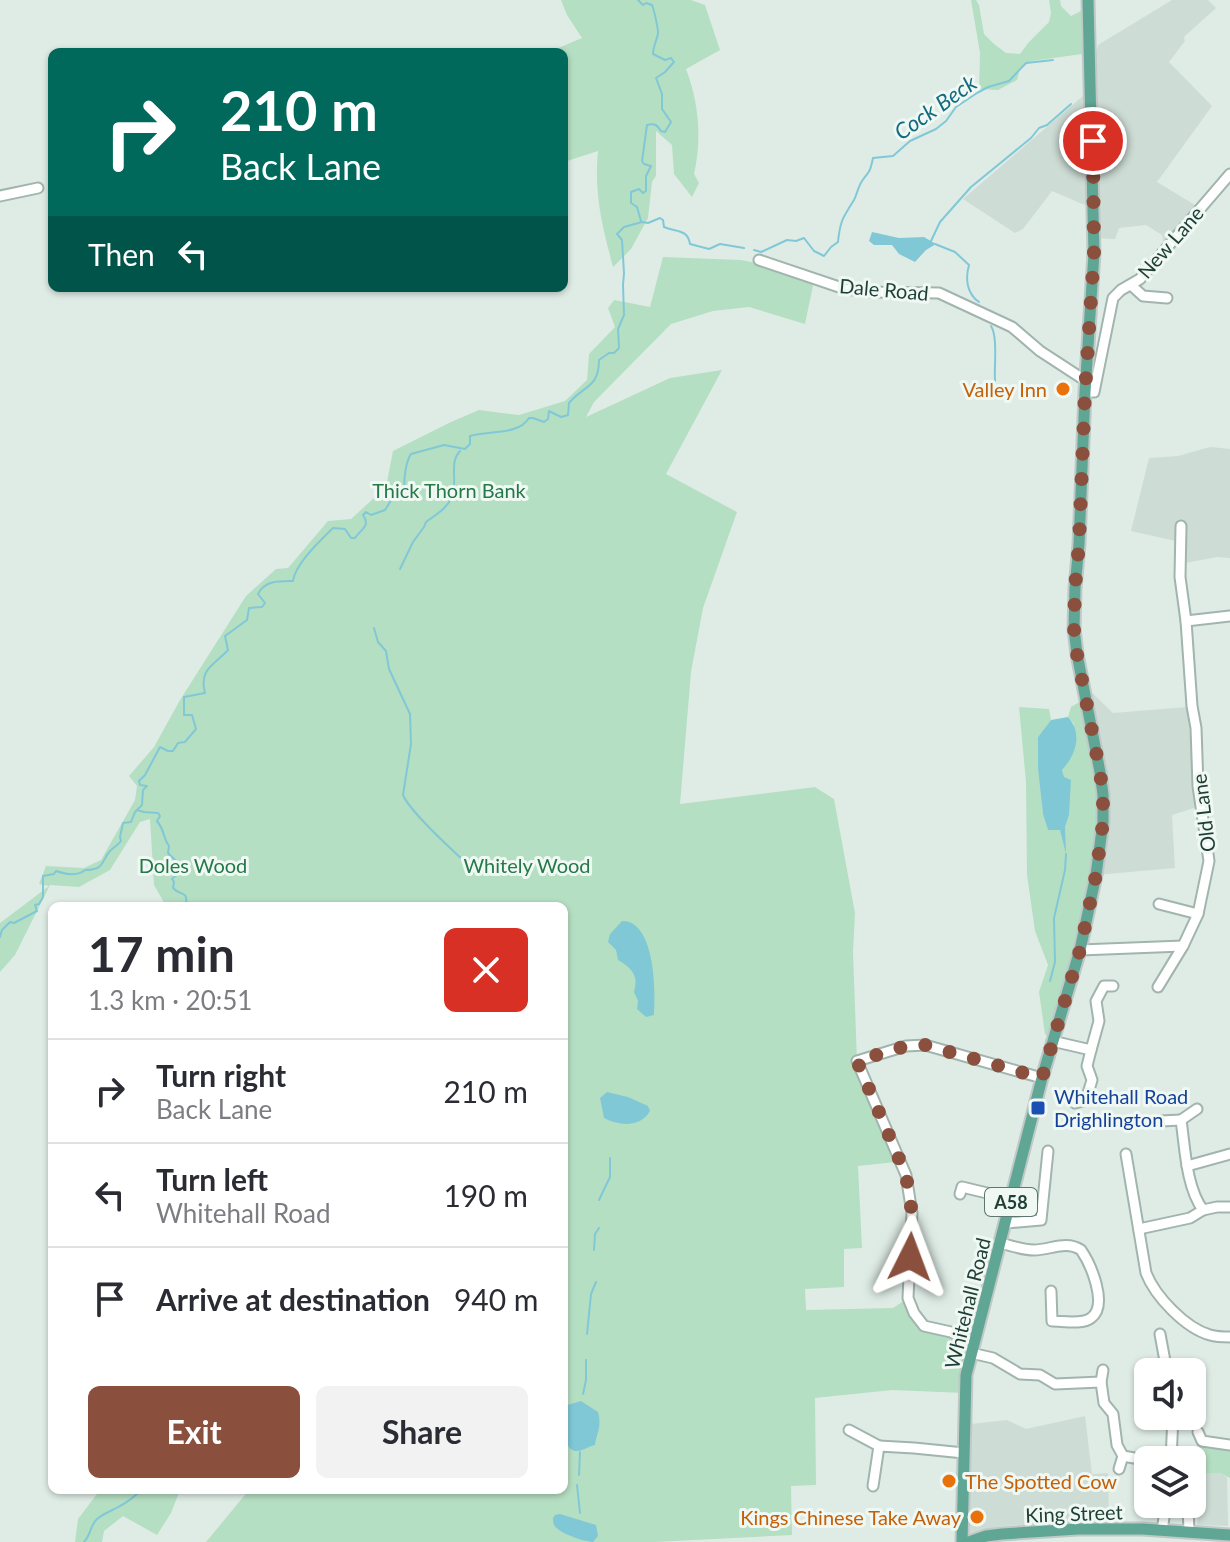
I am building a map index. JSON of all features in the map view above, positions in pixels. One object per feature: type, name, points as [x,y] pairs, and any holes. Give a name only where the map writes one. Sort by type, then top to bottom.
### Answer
[{"type":"main road","name":"Whitehall Road","points":[[964,1453],[964,1393],[972,1348],[1052,1041],[1080,950],[1096,875],[1103,822],[1100,772],[1074,629],[1094,253],[1088,0]]},
{"type":"main road","points":[[962,1542],[964,1453]]},
{"type":"main road","name":"King Street","points":[[969,1542],[1002,1534],[1057,1536],[1142,1529],[1230,1535]]},
{"type":"street","name":"New Lane","points":[[1085,386],[1094,392],[1113,298],[1140,279],[1230,174]]},
{"type":"street","points":[[0,196],[38,188]]},
{"type":"street","name":"Dale Road","points":[[759,260],[845,289],[939,293],[1012,327],[1085,386]]},
{"type":"street","points":[[1131,285],[1143,296],[1167,298]]},
{"type":"street","name":"Old Lane","points":[[1158,987],[1198,914],[1209,861],[1198,786],[1196,728],[1180,577],[1181,526]]},
{"type":"street","points":[[1186,621],[1230,616]]},
{"type":"street","points":[[1159,904],[1198,914]]},
{"type":"street","points":[[1080,950],[1183,946]]},
{"type":"street","points":[[1075,1103],[1086,1100],[1092,1080],[1087,1066],[1099,1021],[1096,1001],[1104,986],[1113,986]]},
{"type":"street","points":[[1052,1041],[1091,1050]]},
{"type":"street","points":[[1042,1078],[925,1045],[906,1046],[857,1061],[906,1175],[912,1213],[908,1298],[914,1313],[924,1326],[951,1332],[972,1348],[1020,1374],[1040,1375],[1055,1384],[1101,1382]]},
{"type":"street","points":[[1161,1121],[1181,1120],[1197,1109]]},
{"type":"street","points":[[1181,1120],[1187,1166],[1203,1210]]},
{"type":"street","name":"Whitehall Road","points":[[1006,1223],[1041,1220],[1048,1151]]},
{"type":"street","points":[[1126,1154],[1146,1273],[1151,1286],[1177,1314],[1200,1330],[1209,1335],[1230,1337]]},
{"type":"street","points":[[1187,1166],[1230,1154]]},
{"type":"street","points":[[962,1187],[1012,1199]]},
{"type":"street","points":[[1139,1229],[1190,1218],[1203,1210],[1230,1207]]},
{"type":"street","points":[[1001,1243],[1035,1250],[1066,1245],[1081,1250],[1098,1291],[1095,1314],[1091,1319],[1081,1321],[1052,1321],[1051,1291]]},
{"type":"street","points":[[1160,1334],[1164,1358]]},
{"type":"street","points":[[1103,1370],[1104,1403],[1113,1414],[1117,1445],[1123,1456],[1119,1469]]},
{"type":"street","points":[[849,1430],[879,1446],[964,1453]]},
{"type":"street","points":[[1198,1432],[1202,1441],[1230,1445]]},
{"type":"street","points":[[873,1486],[879,1446]]},
{"type":"street","points":[[1123,1456],[1134,1458]]},
{"type":"street","points":[[1162,1531],[1164,1518]]},
{"type":"street","points":[[1188,1518],[1189,1532]]},
{"type":"shaded area","points":[[1172,0],[1208,0],[1216,8],[1184,37],[1185,41],[1169,62],[1212,106],[1157,182],[1200,208],[1165,249],[1162,235],[1146,225],[1119,228],[1115,239],[1094,238],[1094,209],[1052,191],[1023,229],[1015,233],[963,199],[1091,89],[1091,73],[1098,45]]},
{"type":"shaded area","points":[[1210,447],[1230,449],[1230,558],[1217,557],[1175,565],[1176,541],[1131,531],[1149,458],[1178,456]]},
{"type":"shaded area","points":[[1083,684],[1113,713],[1187,707],[1197,807],[1172,815],[1175,868],[1096,875]]},
{"type":"shaded area","points":[[1085,1416],[1092,1474],[1108,1473],[1109,1521],[1001,1526],[969,1534],[971,1424],[1007,1420],[1026,1429]]},
{"type":"shaded area","points":[[1206,1472],[1220,1473],[1227,1477],[1228,1526],[1197,1525],[1198,1518],[1206,1518]]},
{"type":"green space","points":[[561,0],[691,0],[705,5],[720,50],[686,69],[698,121],[694,174],[699,183],[692,197],[674,174],[672,145],[656,131],[656,176],[652,182],[648,218],[631,249],[613,267],[598,196],[598,151],[568,161],[568,48],[558,48],[582,38]]},
{"type":"green space","points":[[971,0],[976,0],[979,5],[984,34],[1006,53],[1020,54],[1049,22],[1049,0],[1060,0],[1061,6],[1071,16],[1081,11],[1082,54],[1032,61],[1020,68],[1017,80],[998,90],[979,89],[980,53]]},
{"type":"green space","points":[[663,257],[741,260],[814,281],[805,324],[749,307],[713,311],[671,324],[594,402],[586,417],[670,378],[722,370],[666,474],[737,512],[703,608],[691,672],[680,804],[815,787],[834,799],[855,913],[853,952],[857,1061],[896,1162],[858,1166],[862,1248],[844,1249],[844,1287],[805,1289],[806,1310],[893,1308],[908,1298],[924,1325],[974,1342],[964,1393],[892,1390],[815,1398],[816,1485],[791,1486],[792,1535],[655,1542],[206,1542],[246,1494],[568,1494],[568,902],[164,902],[154,885],[150,819],[140,822],[110,870],[79,887],[50,885],[15,955],[0,972],[0,923],[49,886],[39,884],[46,866],[84,868],[101,860],[135,800],[137,786],[129,776],[154,747],[246,596],[276,569],[288,568],[328,521],[351,519],[386,487],[393,451],[479,410],[519,415],[565,401],[587,380],[589,354],[615,327],[608,308],[614,300],[650,307]]},
{"type":"green space","points":[[1086,698],[1100,772],[1096,875],[1052,1041],[1045,1034],[1039,992],[1048,965],[1035,931],[1027,875],[1026,782],[1019,707],[1049,709],[1051,720],[1038,737],[1043,814],[1065,839],[1069,815],[1062,770],[1074,724],[1068,717],[1071,707]]},
{"type":"green space","points":[[1206,1447],[1230,1450],[1230,1478],[1220,1473],[1206,1473]]},
{"type":"green space","points":[[97,1494],[178,1494],[157,1535],[123,1516],[104,1531],[102,1542],[75,1542],[78,1519]]},
{"type":"water","points":[[872,232],[899,238],[924,237],[936,244],[915,262],[899,254],[892,245],[874,245],[869,241]]},
{"type":"water","points":[[1068,717],[1073,723],[1076,744],[1062,770],[1064,777],[1071,780],[1069,815],[1065,827],[1066,854],[1060,830],[1048,830],[1043,814],[1038,737],[1051,720]]},
{"type":"water","points":[[622,921],[633,924],[647,944],[653,975],[654,1015],[646,1017],[637,1009],[633,973],[618,960],[616,950],[608,942],[610,934]]},
{"type":"water","points":[[607,1092],[628,1097],[648,1106],[650,1111],[635,1123],[610,1121],[604,1118],[600,1098]]},
{"type":"water","points":[[581,1401],[598,1412],[595,1445],[580,1451],[568,1445],[568,1405]]},
{"type":"water","points":[[555,1515],[596,1525],[598,1536],[589,1542],[561,1531],[553,1520]]},
{"type":"waterway","points":[[638,0],[643,5],[652,5],[654,11],[658,33],[653,54],[665,60],[671,58],[674,62],[656,78],[662,94],[662,109],[671,122],[665,132],[656,125],[647,125],[642,161],[651,166],[646,176],[646,191],[643,193],[639,189],[631,192],[631,203],[637,207],[641,221]]},
{"type":"waterway","name":"Cock Beck","points":[[754,250],[761,252],[787,240],[804,238],[814,251],[824,256],[838,242],[843,220],[873,158],[893,156],[910,141],[936,129],[956,107],[977,93],[1009,81],[1026,63],[1053,60]]},
{"type":"waterway","name":"Cock Beck","points":[[931,241],[940,222],[971,187],[1071,104]]},
{"type":"waterway","points":[[0,937],[10,922],[14,923],[37,911],[35,905],[43,897],[43,876],[56,871],[75,874],[96,868],[121,841],[123,823],[131,822],[142,805],[143,790],[147,786],[140,785],[139,781],[160,747],[173,751],[196,729],[192,715],[184,715],[184,697],[205,693],[206,673],[228,650],[225,636],[247,620],[249,608],[262,607],[265,603],[258,594],[261,589],[273,582],[293,581],[303,560],[333,528],[345,529],[351,538],[355,538],[366,525],[363,515],[366,512],[371,515],[385,510],[395,494],[405,490],[405,471],[411,454],[444,445],[465,449],[470,444],[470,436],[518,428],[529,418],[544,422],[548,419],[549,411],[561,417],[568,415],[569,403],[596,376],[599,360],[619,348],[618,329],[624,315],[624,273],[622,240],[617,234],[624,227],[660,218],[664,227],[684,233],[690,244],[709,249],[720,244],[744,248]]},
{"type":"waterway","name":"Cock Beck","points":[[935,244],[955,252],[969,265],[968,286],[979,302]]},
{"type":"waterway","name":"Cock Beck","points":[[991,326],[995,344],[995,381]]},
{"type":"waterway","points":[[400,569],[426,522],[445,507],[453,495],[454,463],[460,451]]},
{"type":"waterway","points":[[374,628],[410,714],[411,744],[403,795],[421,820],[464,861]]},
{"type":"waterway","points":[[137,810],[160,816],[157,821],[169,846],[168,853],[181,871],[172,879],[173,888],[185,895],[186,902]]},
{"type":"waterway","points":[[1050,981],[1055,962],[1054,918],[1066,854]]},
{"type":"waterway","points":[[599,1200],[610,1177],[610,1158]]},
{"type":"waterway","points":[[594,1250],[595,1234],[599,1228]]},
{"type":"waterway","points":[[587,1334],[591,1294],[596,1282]]},
{"type":"waterway","points":[[583,1394],[586,1360]]},
{"type":"waterway","points":[[579,1475],[580,1452]]},
{"type":"waterway","points":[[577,1485],[580,1513]]},
{"type":"waterway","points":[[84,1542],[97,1519],[136,1494]]},
{"type":"place","name":"Valley Inn","points":[[1063,389]]},
{"type":"place","name":"Whitehall Road Drighlington","points":[[1038,1108]]},
{"type":"place","name":"The Spotted Cow","points":[[949,1481]]},
{"type":"place","name":"Kings Chinese Take Away","points":[[977,1517]]},
{"type":"route","points":[[910,1257],[912,1213],[906,1175],[857,1061],[906,1046],[925,1045],[1042,1078],[1080,950],[1096,875],[1103,795],[1074,629],[1094,253],[1093,141]]},
{"type":"park label","name":"Thick Thorn Bank","points":[[449,490]]},
{"type":"park label","name":"Doles Wood","points":[[193,865]]},
{"type":"park label","name":"Whitely Wood","points":[[527,865]]}]
